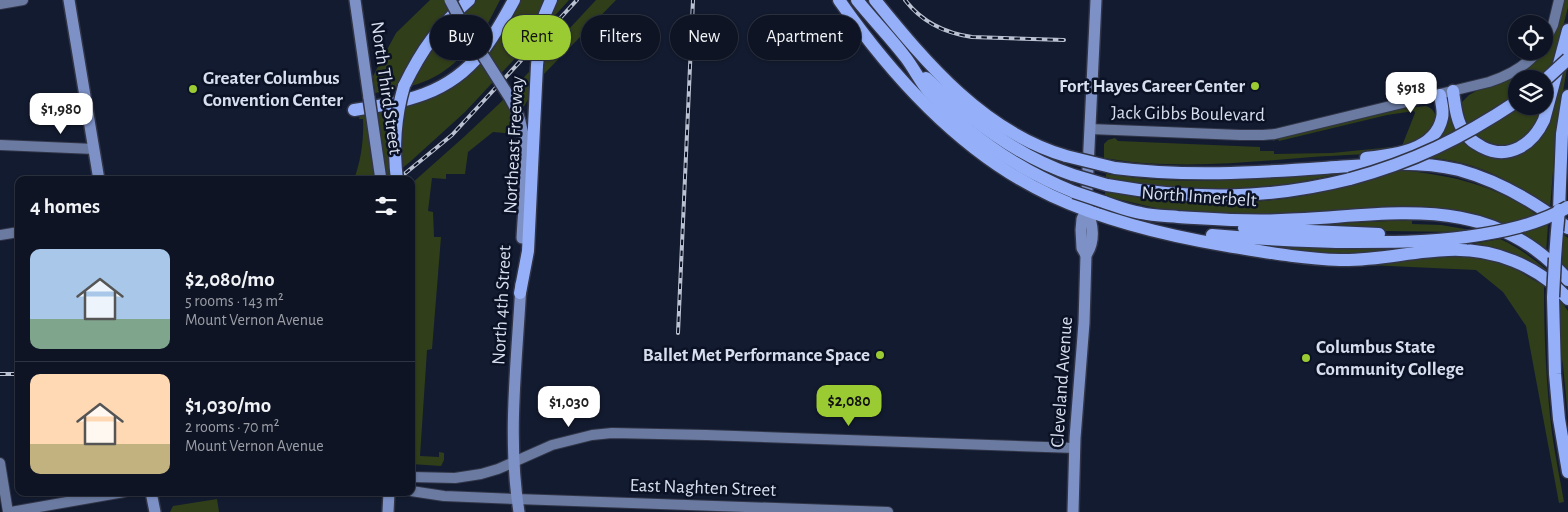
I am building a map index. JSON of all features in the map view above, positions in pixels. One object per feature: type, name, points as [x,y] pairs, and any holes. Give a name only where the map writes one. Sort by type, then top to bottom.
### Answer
[{"type":"highway","points":[[397,176],[395,137],[399,102],[404,86],[425,47],[444,23],[469,0]]},
{"type":"highway","points":[[506,0],[478,46],[450,74],[410,92],[354,106],[410,100],[444,86],[470,66],[482,52],[514,0]]},
{"type":"highway","name":"Northeast Freeway","points":[[520,293],[528,251],[537,65],[541,30],[551,0]]},
{"type":"highway","points":[[839,0],[900,78],[972,148],[1022,180],[1051,196],[1086,211],[1140,228],[1174,236],[1323,259],[1358,260],[1449,250],[1484,252],[1498,255],[1530,268],[1546,278],[1568,299]]},
{"type":"highway","name":"North Innerbelt","points":[[857,0],[906,59],[930,94],[958,121],[1012,161],[1044,179],[1065,188],[1142,214],[1244,220],[1279,220],[1406,213],[1471,219],[1514,236],[1549,260],[1568,280]]},
{"type":"highway","name":"North Innerbelt","points":[[875,0],[933,68],[962,97],[1007,130],[1034,144],[1066,156],[1115,168],[1177,174],[1214,174],[1417,163],[1458,170],[1479,176],[1516,193],[1548,213],[1563,230]]},
{"type":"highway","points":[[1452,91],[1458,119],[1465,134],[1473,142],[1499,152],[1516,150],[1525,145],[1539,131],[1544,120],[1568,30]]},
{"type":"highway","points":[[906,59],[969,117],[1016,150],[1066,173],[1114,186],[1164,194],[1242,196],[1298,190],[1350,179],[1404,163],[1434,150],[1476,128],[1508,107]]},
{"type":"highway","points":[[1553,73],[1568,59]]},
{"type":"highway","points":[[1290,170],[1340,160],[1414,149],[1426,142],[1440,126],[1442,112],[1440,95]]},
{"type":"highway","points":[[1564,209],[1562,134],[1568,96]]},
{"type":"highway","points":[[1568,162],[1563,230],[1555,258],[1553,297],[1555,374],[1559,419],[1568,472]]},
{"type":"highway","points":[[1140,228],[1243,238],[1338,242],[1435,241],[1516,229],[1537,222],[1564,209]]},
{"type":"highway","points":[[1142,214],[1189,224],[1215,227],[1466,237]]},
{"type":"main road","points":[[0,4],[22,0]]},
{"type":"main road","points":[[69,0],[98,176]]},
{"type":"main road","name":"North Third Street","points":[[355,0],[380,176]]},
{"type":"main road","name":"North 4th Street","points":[[450,0],[461,21],[510,98],[516,109],[525,137],[526,165],[513,433],[519,512]]},
{"type":"main road","name":"Cleveland Avenue","points":[[1073,512],[1086,255],[1082,248],[1081,230],[1082,219],[1086,211],[1096,0]]},
{"type":"main road","points":[[1553,25],[1559,0]]},
{"type":"main road","name":"Jack Gibbs Boulevard","points":[[1090,129],[1274,134],[1489,82],[1519,69],[1528,60]]},
{"type":"main road","points":[[0,145],[94,149]]},
{"type":"main road","points":[[0,235],[15,233]]},
{"type":"main road","points":[[415,477],[468,476],[498,469],[552,445],[592,435],[617,433],[706,434],[1075,448]]},
{"type":"main road","points":[[0,463],[10,512],[101,496]]},
{"type":"main road","points":[[415,492],[422,483],[430,478]]},
{"type":"main road","name":"East Naghten Street","points":[[415,492],[444,496],[888,512]]},
{"type":"main road","points":[[152,496],[155,512]]},
{"type":"main road","points":[[388,496],[388,512]]},
{"type":"green space","points":[[430,0],[459,0],[445,15],[430,15],[430,32],[408,64],[397,89],[375,93],[373,76],[396,33]]},
{"type":"green space","points":[[475,0],[500,0],[492,15],[461,15]]},
{"type":"green space","points":[[519,0],[546,0],[540,15],[507,15]]},
{"type":"green space","points":[[558,0],[569,0],[555,15],[552,15]]},
{"type":"green space","points":[[596,0],[616,0],[601,15],[582,15]]},
{"type":"green space","points":[[1563,0],[1568,0],[1568,7],[1552,70],[1513,70],[1531,60],[1553,60],[1553,34],[1557,28]]},
{"type":"green space","points":[[581,16],[581,36],[571,46],[571,27]]},
{"type":"green space","points":[[502,21],[502,60],[513,60],[465,112],[393,176],[355,176],[362,142],[363,119],[359,119],[360,114],[447,90],[471,60],[492,60],[492,34]]},
{"type":"green space","points":[[430,52],[430,60],[458,60],[434,77],[411,86]]},
{"type":"green space","points":[[540,60],[558,60],[542,76],[514,123],[517,134],[493,132],[468,152],[465,174],[446,174],[446,179],[432,178],[428,211],[433,212],[434,237],[441,237],[432,349],[427,350],[420,456],[439,457],[439,452],[444,453],[444,460],[441,466],[415,464],[415,180],[501,102]]},
{"type":"green space","points":[[1564,60],[1568,62],[1556,133],[1550,208],[1516,186],[1479,168],[1447,160],[1406,156],[1448,111],[1448,101],[1467,142],[1526,149],[1541,115],[1553,115],[1553,86]]},
{"type":"green space","points":[[1508,73],[1508,115],[1540,115],[1538,123],[1528,136],[1511,146],[1493,146],[1477,138],[1465,124],[1460,104],[1469,95]]},
{"type":"green space","points":[[1426,106],[1434,112],[1435,117],[1433,126],[1427,135],[1406,147],[1381,152],[1201,164],[1149,163],[1104,158],[1104,144],[1108,140],[1115,138],[1118,141],[1260,147],[1260,151],[1274,151],[1274,154],[1332,153],[1402,146],[1415,113],[1414,111],[1387,115],[1279,141],[1278,139],[1273,141],[1272,139],[1391,110]]},
{"type":"green space","points":[[1399,170],[1439,175],[1478,185],[1515,201],[1532,211],[1548,224],[1546,253],[1523,236],[1500,223],[1453,210],[1415,207],[1282,214],[1224,214],[1164,210],[1105,196],[1105,191],[1135,197],[1197,203],[1260,201],[1322,192]]},
{"type":"green space","points":[[1348,172],[1291,184],[1228,190],[1153,187],[1106,179],[1106,174],[1160,180],[1207,181]]},
{"type":"green space","points":[[1412,220],[1412,224],[1441,225],[1471,230],[1457,232],[1386,231],[1302,227],[1301,225]]},
{"type":"green space","points":[[1564,235],[1568,238],[1568,275],[1561,266]]},
{"type":"green space","points":[[1500,239],[1530,257],[1547,270],[1546,272],[1471,246],[1472,244]]},
{"type":"green space","points":[[1242,242],[1437,246],[1365,257],[1329,256]]},
{"type":"green space","points":[[1471,255],[1518,267],[1517,270],[1544,286],[1548,396],[1553,442],[1564,502],[1559,503],[1526,326],[1503,292],[1476,270],[1368,265],[1425,257]]},
{"type":"green space","points":[[1560,300],[1568,311],[1568,417],[1558,336]]},
{"type":"green space","points":[[217,499],[219,512],[170,512],[173,506]]},
{"type":"railway","points":[[402,176],[452,135],[577,0]]},
{"type":"railway","points":[[678,333],[693,0]]},
{"type":"railway","points":[[905,0],[926,20],[952,33],[972,37],[1064,40]]},
{"type":"railway","points":[[0,374],[15,374]]},
{"type":"place","name":"Fort Hayes Career Center","points":[[1255,86]]},
{"type":"place","name":"Greater Columbus Convention Center","points":[[193,89]]},
{"type":"place","name":"Ballet Met Performance Space","points":[[880,355]]},
{"type":"place","name":"Columbus State Community College","points":[[1306,358]]}]
